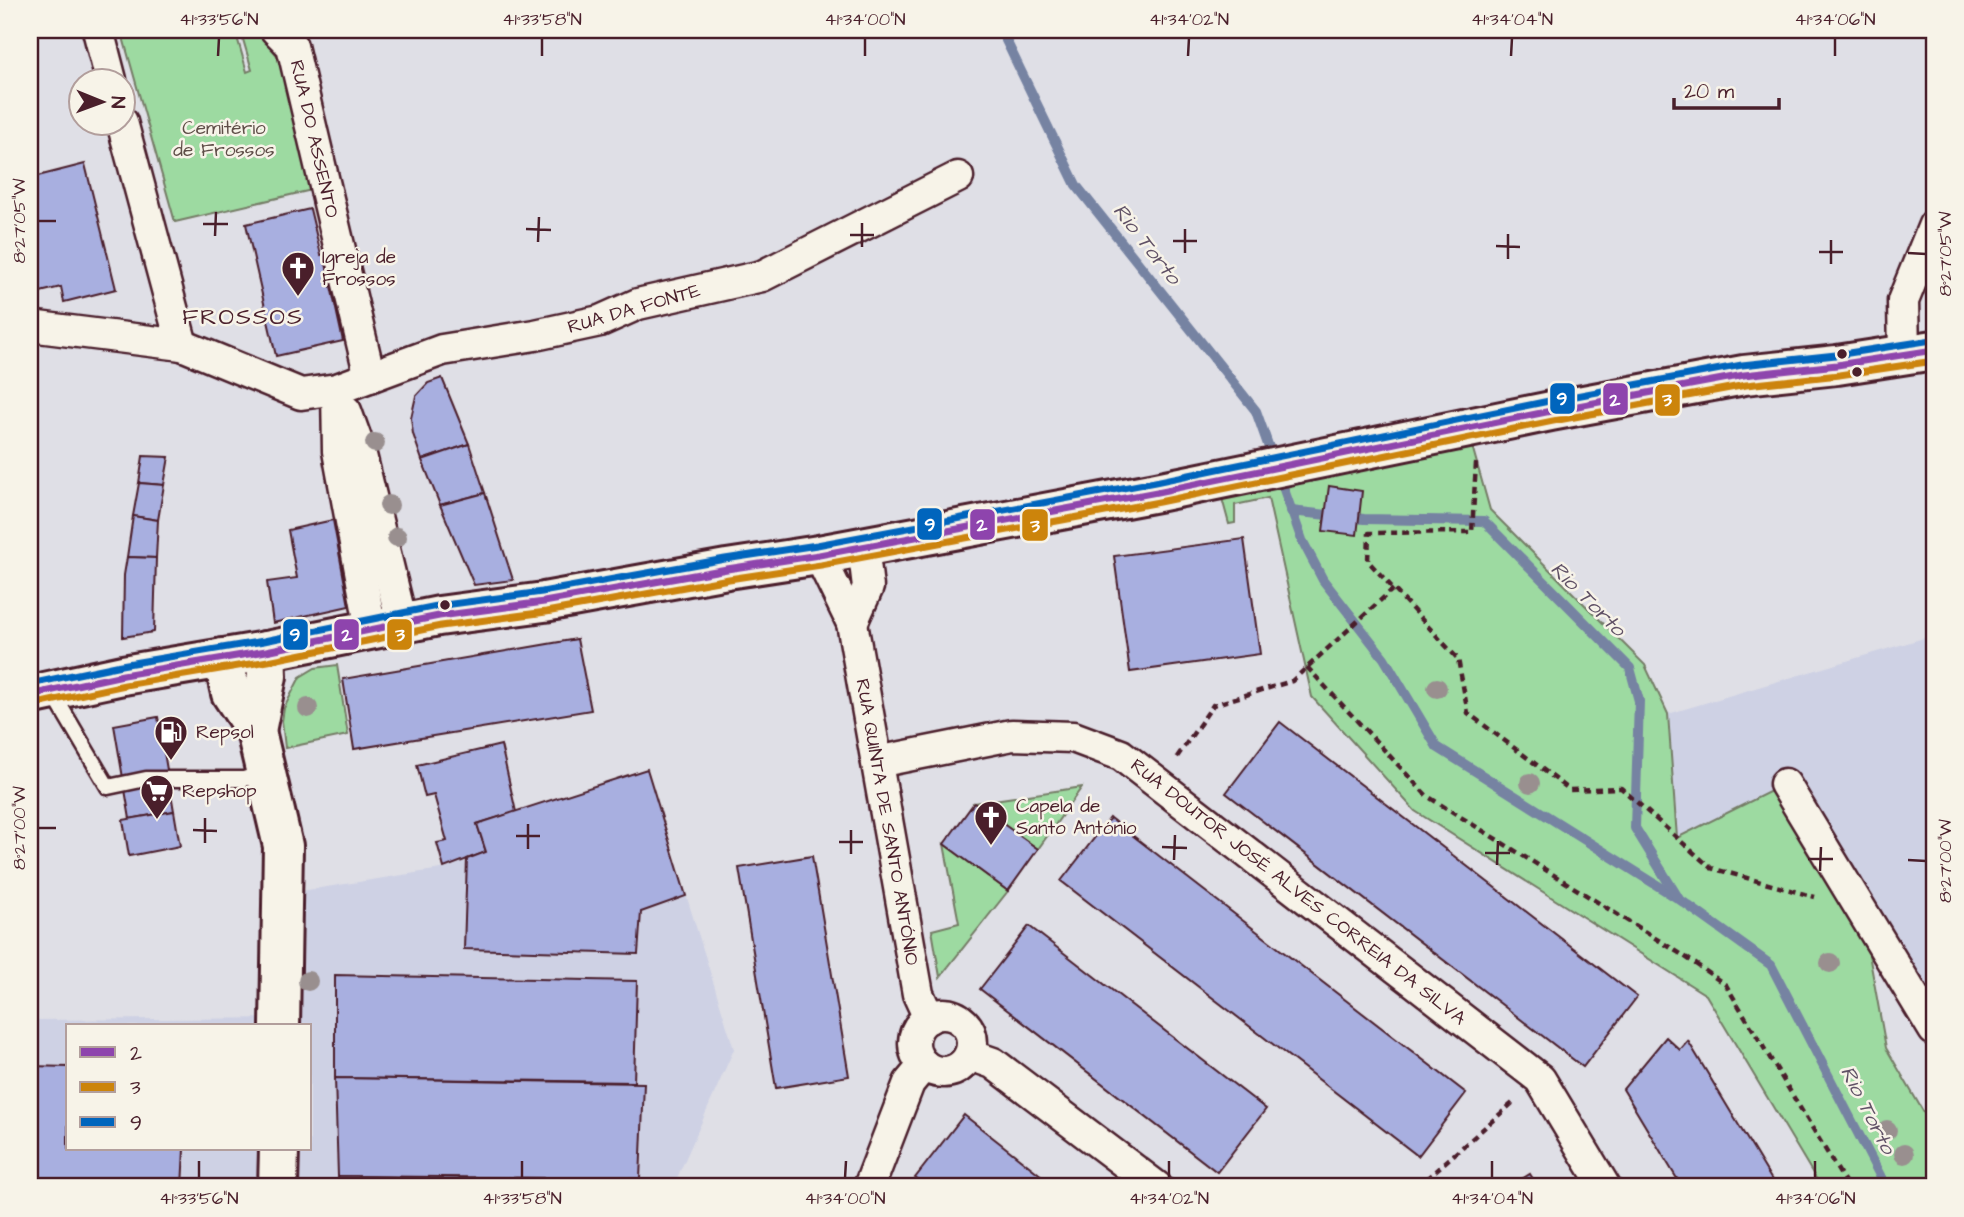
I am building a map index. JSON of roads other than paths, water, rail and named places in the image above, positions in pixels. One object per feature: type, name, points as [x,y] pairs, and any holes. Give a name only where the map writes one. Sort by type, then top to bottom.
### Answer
[{"type":"main road","points":[[41,693],[439,616],[544,602],[819,555],[1217,480],[1551,411],[1744,375],[1837,365],[1919,352]]},
{"type":"main road","points":[[242,655],[267,676],[256,731],[283,846],[280,1024]]},
{"type":"main road","points":[[278,1187],[279,1150]]},
{"type":"street","points":[[98,30],[107,66]]},
{"type":"street","name":"RUA DO ASSENTO","points":[[276,30],[292,46],[370,377]]},
{"type":"street","points":[[126,136],[182,345]]},
{"type":"street","name":"RUA DA FONTE","points":[[30,326],[182,345],[301,394],[337,389],[442,350],[600,321],[638,304],[762,276],[958,177]]},
{"type":"street","points":[[1919,352],[1903,300],[1934,225]]},
{"type":"street","points":[[337,389],[338,451],[386,627]]},
{"type":"street","points":[[852,624],[867,587],[863,546]]},
{"type":"street","name":"RUA QUINTA DE SANTO ANTÓNIO","points":[[819,555],[852,624],[918,994],[929,1018]]},
{"type":"street","name":"RUA DOUTOR JOSÉ ALVES CORREIA DA SILVA","points":[[877,762],[1012,736],[1073,737],[1121,755],[1540,1079],[1605,1187]]},
{"type":"street","points":[[1785,784],[1934,1030]]},
{"type":"street","points":[[937,1014],[955,1016],[969,1028],[972,1037],[971,1055],[950,1072],[940,1072],[924,1065],[918,1058],[914,1040],[916,1031],[937,1014]]},
{"type":"street","points":[[971,1055],[993,1063],[1157,1187]]},
{"type":"street","points":[[869,1187],[909,1083],[924,1065]]},
{"type":"lane","points":[[41,693],[108,787],[146,779],[244,779],[266,772]]},
{"type":"waterway","name":"Rio Torto","points":[[1001,30],[1076,185],[1256,411],[1302,540],[1323,580],[1384,658],[1437,747],[1679,899],[1771,965],[1886,1187]]},
{"type":"waterway","name":"Rio Torto","points":[[1291,511],[1364,519],[1484,521],[1630,668],[1639,701],[1635,828],[1677,896]]},
{"type":"place","name":"Igreja de Frossos","points":[[298,298]]},
{"type":"place","name":"Repsol","points":[[171,762]]},
{"type":"place","name":"Repshop","points":[[157,821]]},
{"type":"place","name":"Capela de Santo António","points":[[991,847]]},
{"type":"district","name":"FROSSOS","points":[[243,317]]},
{"type":"park label","name":"Cemitério de Frossos","points":[[224,139]]}]
